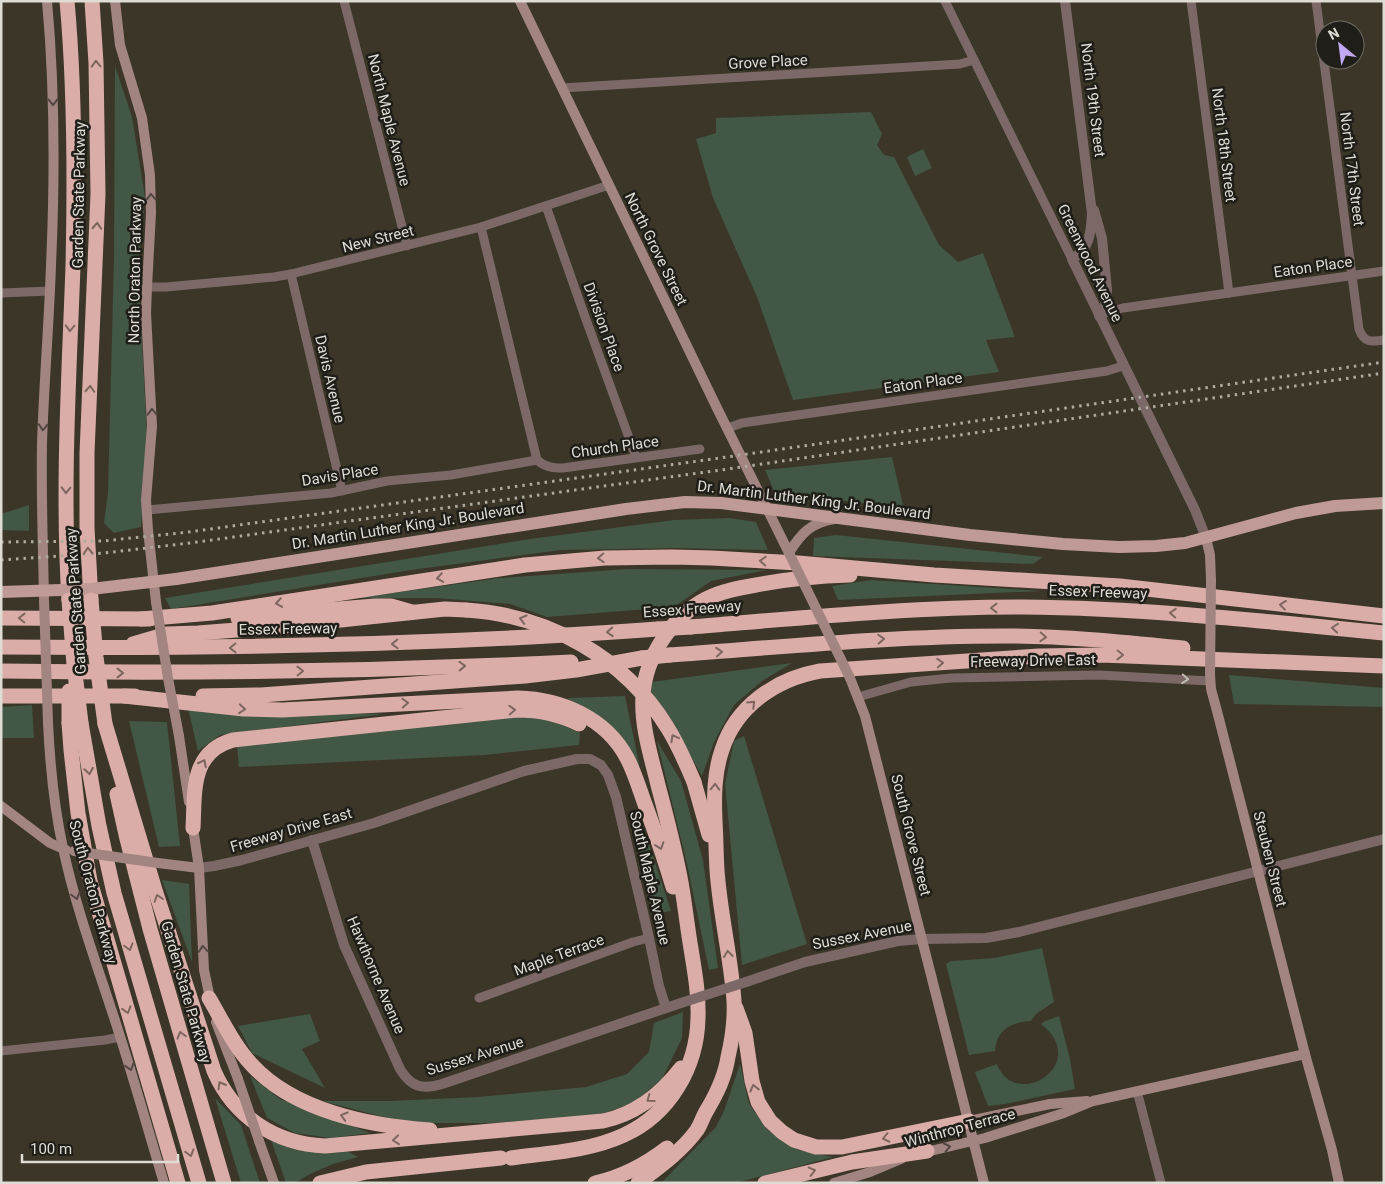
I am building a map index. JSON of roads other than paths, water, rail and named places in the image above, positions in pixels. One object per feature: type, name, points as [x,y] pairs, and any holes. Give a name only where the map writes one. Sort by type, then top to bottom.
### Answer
[{"type":"highway","name":"Garden State Parkway","points":[[67,1],[73,96],[74,182],[65,523],[75,723]]},
{"type":"highway","name":"Garden State Parkway","points":[[92,1],[97,91],[98,194],[87,453],[87,528],[97,666],[119,802],[140,894],[224,1183]]},
{"type":"highway","points":[[141,619],[212,613],[526,565],[647,557],[712,558],[798,563],[934,575],[1120,586],[1384,616]]},
{"type":"highway","points":[[320,1183],[366,1172],[506,1158],[590,1146],[633,1131],[650,1119],[671,1099],[686,1074],[697,1030],[698,1009],[695,971],[680,877],[647,738],[643,711],[643,693],[646,676],[656,651],[664,637],[680,618],[706,599],[720,593],[786,580],[820,576],[868,574],[934,575]]},
{"type":"highway","points":[[1,618],[224,619],[375,606],[391,606],[412,612]]},
{"type":"highway","name":"Essex Freeway","points":[[1,647],[117,649],[418,643],[658,629],[893,611],[1024,607],[1174,613],[1384,632]]},
{"type":"highway","points":[[117,649],[167,634],[274,627],[445,609],[466,610],[501,614],[538,624],[572,638],[604,658],[633,684],[657,711],[677,743],[694,782],[709,833],[717,871],[734,1002],[732,1034],[724,1075],[698,1128],[667,1160],[638,1183]]},
{"type":"highway","points":[[1,672],[128,673],[330,670],[539,663],[642,658],[842,641],[1015,636],[1116,642],[1384,666]]},
{"type":"highway","points":[[717,871],[716,776],[719,757],[725,741],[742,714],[759,697],[780,683],[804,674],[828,670],[1039,656],[1095,655],[1384,666]]},
{"type":"highway","points":[[1,696],[246,695],[525,676],[576,670],[642,658]]},
{"type":"highway","points":[[124,696],[256,710],[527,698],[546,700],[580,713],[594,721],[607,732],[628,759],[667,866],[690,946]]},
{"type":"highway","points":[[193,828],[196,783],[201,765],[211,751],[227,742],[497,711],[525,710],[543,712],[560,716],[584,726],[620,758],[640,791]]},
{"type":"highway","points":[[75,723],[71,750],[78,813],[90,881],[178,1183]]},
{"type":"highway","points":[[75,723],[114,893],[199,1183]]},
{"type":"highway","points":[[105,724],[159,902],[212,1064],[226,1092],[246,1117],[260,1127],[275,1135],[296,1142],[317,1146],[594,1123],[620,1117],[635,1110],[658,1093],[678,1072],[693,1050]]},
{"type":"highway","points":[[209,998],[250,1064],[272,1084],[310,1104],[344,1116],[400,1127],[444,1130],[514,1129]]},
{"type":"highway","points":[[734,1002],[745,1032],[752,1081],[758,1102],[770,1121],[794,1140],[816,1147],[834,1148],[968,1121]]},
{"type":"highway","points":[[595,1183],[625,1174],[647,1162],[670,1146],[692,1122],[703,1115]]},
{"type":"highway","points":[[765,1183],[852,1162],[927,1152]]},
{"type":"highway","points":[[172,1161],[182,1183]]},
{"type":"main road","points":[[47,1],[54,135],[50,291]]},
{"type":"main road","name":"North Oraton Parkway","points":[[115,1],[120,45],[142,118],[149,166],[152,214],[146,314],[152,426],[146,510],[166,670],[179,736],[193,828]]},
{"type":"main road","name":"North Grove Street","points":[[520,1],[768,508]]},
{"type":"main road","name":"South Oraton Parkway","points":[[50,291],[42,459],[42,516],[48,723],[53,790],[63,849],[84,924],[164,1183]]},
{"type":"main road","name":"Dr. Martin Luther King Jr. Boulevard","points":[[1,592],[81,590],[176,579],[665,503],[705,502],[768,508],[980,536],[1091,546],[1128,547],[1184,543],[1296,513],[1334,506],[1384,503]]},
{"type":"main road","name":"South Grove Street","points":[[768,508],[850,678],[865,716],[984,1183]]},
{"type":"main road","points":[[789,553],[809,528],[827,520],[841,518]]},
{"type":"main road","name":"Steuben Street","points":[[1206,538],[1210,555],[1211,580],[1210,677],[1258,872],[1332,1150],[1339,1183]]},
{"type":"main road","name":"Freeway Drive East","points":[[1,806],[44,838],[63,849],[199,868]]},
{"type":"main road","points":[[193,828],[199,868],[203,955],[209,998],[274,1183]]},
{"type":"main road","name":"Winthrop Terrace","points":[[834,1183],[859,1176],[906,1157],[974,1141],[1052,1117],[1094,1101],[1305,1054]]},
{"type":"main road","name":"Winthrop Terrace","points":[[968,1121],[1050,1104],[1094,1101]]},
{"type":"street","name":"North Maple Avenue","points":[[344,1],[407,246]]},
{"type":"street","name":"Greenwood Avenue","points":[[945,1],[1195,510],[1206,538]]},
{"type":"street","name":"North 19th Street","points":[[1065,1],[1091,202],[1091,221],[1087,244],[1081,253],[1072,259]]},
{"type":"street","name":"North 18th Street","points":[[1191,1],[1229,293]]},
{"type":"street","name":"North 17th Street","points":[[1316,1],[1359,329],[1364,338],[1371,341],[1384,340]]},
{"type":"street","name":"Grove Place","points":[[562,88],[960,64],[974,60]]},
{"type":"street","name":"New Street","points":[[147,287],[166,287],[291,274],[481,227],[609,185]]},
{"type":"street","name":"North 19th Street","points":[[1091,202],[1102,238],[1107,290],[1105,307],[1100,316]]},
{"type":"street","name":"Division Place","points":[[546,206],[636,457]]},
{"type":"street","points":[[481,227],[537,460]]},
{"type":"street","name":"Eaton Place","points":[[1100,316],[1123,308],[1384,270]]},
{"type":"street","name":"Davis Avenue","points":[[291,274],[342,491]]},
{"type":"street","points":[[1,293],[50,291]]},
{"type":"street","name":"Eaton Place","points":[[728,428],[742,423],[1107,371],[1123,366]]},
{"type":"street","name":"Church Place","points":[[537,460],[551,468],[563,468],[700,449]]},
{"type":"street","name":"Davis Place","points":[[146,510],[342,491],[387,481],[451,475],[537,460]]},
{"type":"street","name":"Freeway Drive East","points":[[858,697],[911,682],[930,679],[1100,675],[1210,677]]},
{"type":"street","name":"Freeway Drive East","points":[[199,868],[234,862],[389,818],[531,769],[582,759],[594,760]]},
{"type":"street","name":"South Maple Avenue","points":[[594,760],[604,769],[616,797],[659,986],[666,1008]]},
{"type":"street","name":"Hawthorne Avenue","points":[[312,840],[348,956],[400,1069],[415,1085]]},
{"type":"street","name":"Sussex Avenue","points":[[415,1085],[431,1087],[442,1084],[805,962],[889,942],[922,938],[986,938],[1019,932],[1384,840]]},
{"type":"street","name":"Maple Terrace","points":[[479,998],[633,942],[649,938]]},
{"type":"street","points":[[1,1051],[104,1040],[120,1036]]},
{"type":"street","points":[[1137,1091],[1161,1183]]},
{"type":"railway","points":[[1,542],[103,541],[189,532],[727,457],[1384,362]]},
{"type":"railway","points":[[1,560],[104,553],[190,543],[728,469],[1384,373]]}]
